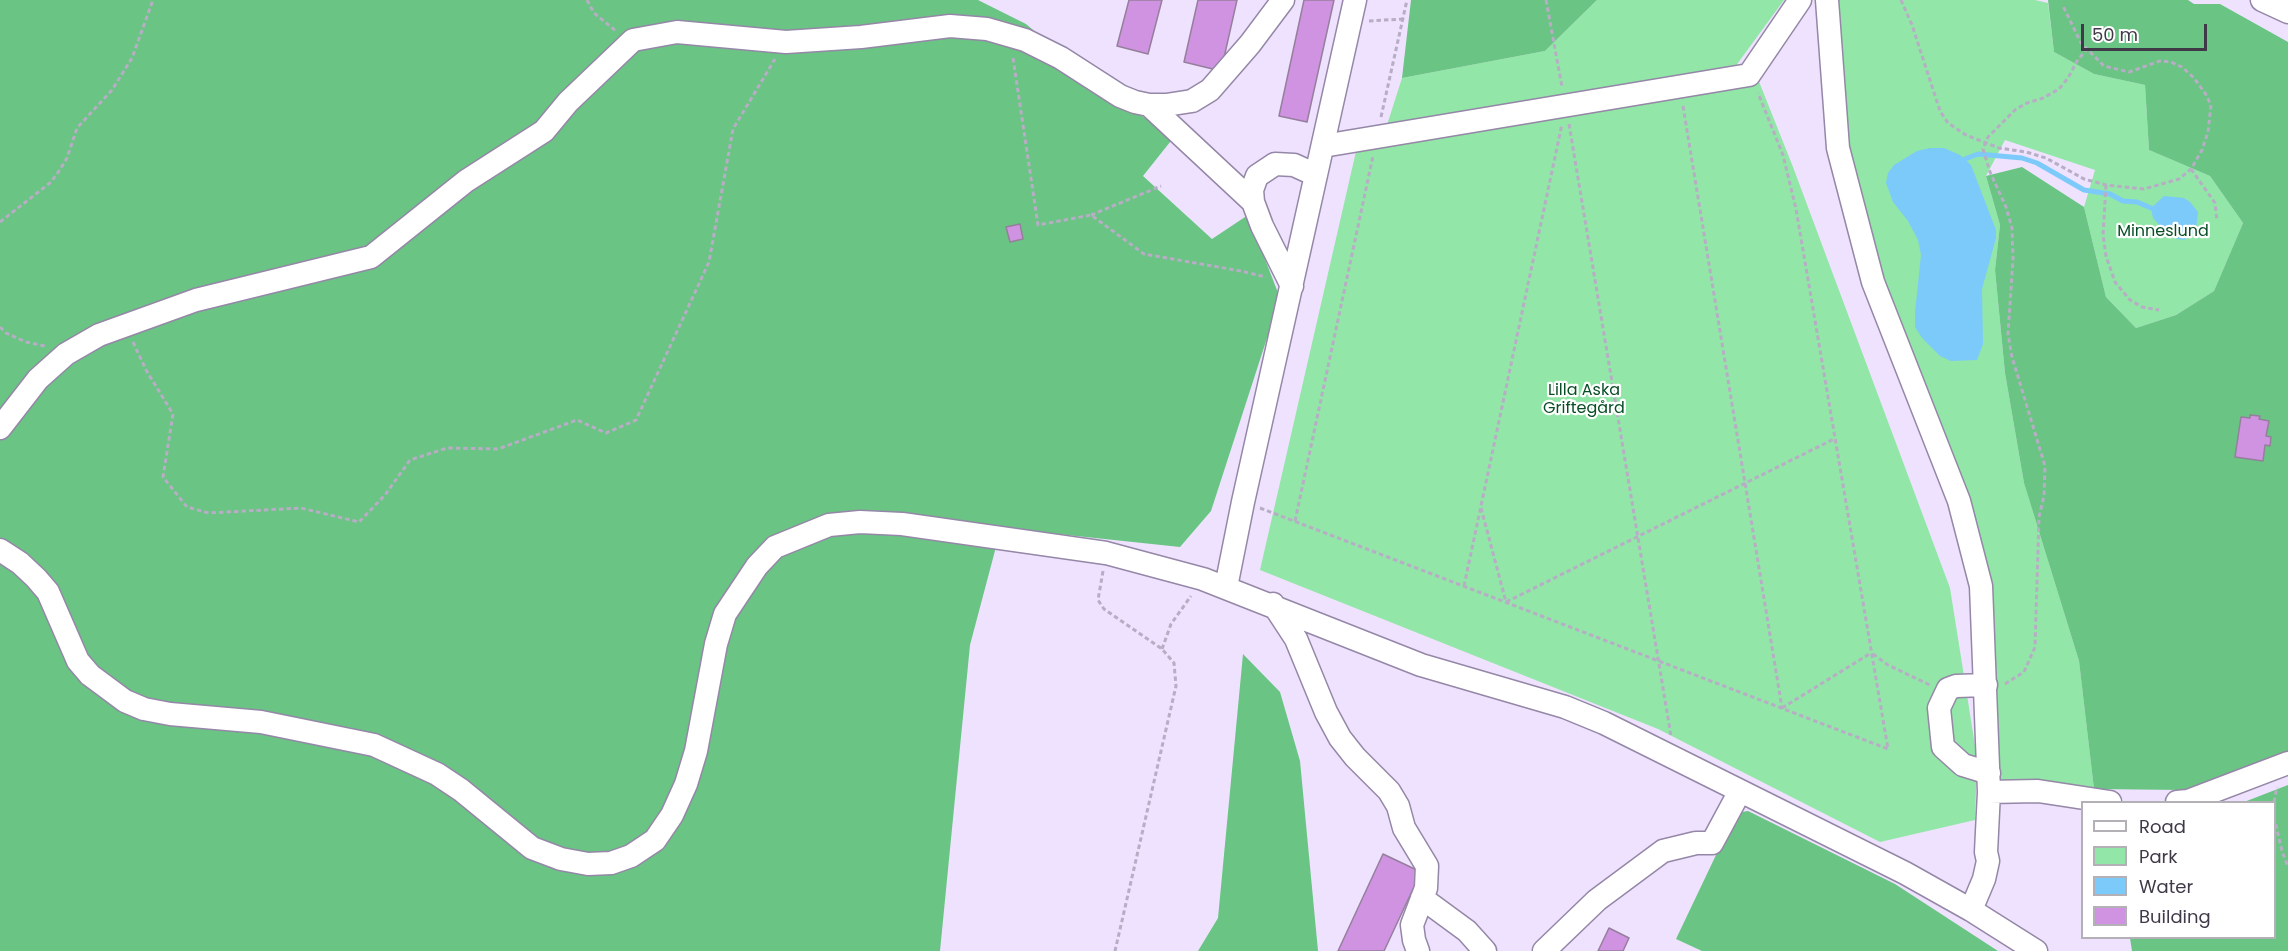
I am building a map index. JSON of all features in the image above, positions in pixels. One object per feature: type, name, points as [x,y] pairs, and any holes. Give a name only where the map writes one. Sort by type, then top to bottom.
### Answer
[{"type":"street","points":[[0,428],[38,379],[66,354],[99,335],[196,300],[371,257],[466,180],[544,131],[568,102],[633,40],[677,32],[786,42],[861,37],[950,26],[987,29],[1024,40],[1061,58],[1120,96],[1149,105],[1173,105],[1192,101],[1209,90],[1250,44],[1283,0]]},
{"type":"street","points":[[1226,587],[1243,501],[1355,0]]},
{"type":"street","points":[[1323,146],[1749,75],[1800,0]]},
{"type":"street","points":[[1827,0],[1838,148],[1873,282],[1959,501],[1981,586],[1989,783],[1986,852],[1988,861],[1984,879],[1971,910]]},
{"type":"street","points":[[2262,0],[2288,12]]},
{"type":"street","points":[[1149,105],[1220,174],[1253,202]]},
{"type":"street","points":[[1291,291],[1253,202],[1252,190],[1257,176],[1275,164],[1294,165],[1316,175]]},
{"type":"street","points":[[0,550],[20,563],[48,592],[78,661],[90,675],[125,701],[144,709],[170,714],[261,722],[374,745],[437,774],[532,848],[561,859],[588,864],[610,863],[631,856],[655,840],[672,815],[686,784],[696,751],[716,644],[725,614],[757,566],[774,548],[829,525],[861,522],[913,526],[1106,553],[1203,579],[1272,604],[1421,665],[1565,707],[1604,723],[1905,873],[1971,910],[2036,951]]},
{"type":"street","points":[[1272,604],[1296,639],[1326,712],[1340,738],[1354,757],[1389,790],[1398,806],[1404,828],[1427,866],[1426,888],[1412,926],[1418,951]]},
{"type":"street","points":[[1986,685],[1956,686],[1948,689],[1939,708],[1943,747],[1963,765],[1989,783],[2103,801]]},
{"type":"street","points":[[2188,801],[2288,763]]},
{"type":"street","points":[[1544,951],[1597,900],[1663,850],[1696,843],[1712,843],[1740,791]]},
{"type":"street","points":[[1422,898],[1467,931],[1485,951]]},
{"type":"path","points":[[0,222],[51,182],[59,171],[67,158],[77,128],[112,90],[132,58],[153,0]]},
{"type":"path","points":[[586,0],[594,13],[609,27],[633,40]]},
{"type":"path","points":[[1295,521],[1407,0]]},
{"type":"path","points":[[1546,0],[1566,106],[1675,758]]},
{"type":"path","points":[[1901,0],[1912,25],[1940,111],[1948,123],[1985,144],[2046,158],[2084,178],[2106,186],[2144,189],[2179,179],[2191,169],[2202,150],[2211,115],[2211,105],[2194,78],[2182,67],[2171,62],[2160,61],[2129,72],[2104,66],[2080,43],[2063,6]]},
{"type":"path","points":[[1350,22],[1403,19]]},
{"type":"path","points":[[1010,35],[1038,225],[1091,215],[1161,186]]},
{"type":"path","points":[[125,325],[146,370],[173,414],[163,477],[187,507],[208,513],[301,508],[359,522],[385,495],[410,460],[447,448],[498,449],[577,420],[606,433],[616,429],[636,420],[709,262],[733,129],[786,42]]},
{"type":"path","points":[[1986,685],[2003,685],[2014,680],[2024,672],[2035,647],[2039,517],[2044,496],[2044,465],[2012,357],[2008,334],[2013,259],[2012,228],[1983,149],[1994,130],[2016,110],[2059,90],[2086,50]]},
{"type":"path","points":[[1243,501],[1888,749],[1793,198],[1783,155],[1755,84],[1749,75]]},
{"type":"path","points":[[1680,88],[1782,708]]},
{"type":"path","points":[[1464,586],[1566,106]]},
{"type":"path","points":[[2191,169],[2216,203],[2217,221]]},
{"type":"path","points":[[2106,186],[2103,235],[2106,256],[2115,282],[2130,300],[2142,307],[2159,310]]},
{"type":"path","points":[[1091,215],[1144,254],[1278,280],[1291,291]]},
{"type":"path","points":[[0,327],[6,333],[26,342],[49,346],[66,354]]},
{"type":"path","points":[[1506,602],[1835,438]]},
{"type":"path","points":[[1481,506],[1506,602]]},
{"type":"path","points":[[1106,553],[1098,600],[1104,609],[1162,650],[1174,663],[1176,686],[1115,951]]},
{"type":"path","points":[[1162,650],[1171,624],[1203,579]]},
{"type":"path","points":[[1871,653],[1888,665],[1923,683],[1948,689]]},
{"type":"path","points":[[1782,708],[1871,653]]},
{"type":"path","points":[[2276,824],[2288,867]]},
{"type":"green space","points":[[0,0],[978,0],[1026,24],[1116,99],[1174,137],[1143,176],[1212,239],[1248,215],[1280,298],[1211,511],[1180,547],[1001,528],[970,645],[940,951],[0,951]]},
{"type":"green space","points":[[1411,0],[1597,0],[1545,51],[1402,78]]},
{"type":"green space","points":[[1597,0],[1784,0],[1735,67],[1387,125],[1402,78],[1545,51]]},
{"type":"green space","name":"Minneslund","points":[[1835,0],[2035,0],[2048,3],[2054,52],[2094,74],[2145,85],[2149,150],[2210,176],[2243,223],[2214,291],[2176,315],[2136,328],[2106,297],[2084,207],[2095,170],[2005,140],[1986,176],[2000,225],[1995,270],[2005,373],[2024,483],[2079,661],[2094,789],[1998,782],[1988,584],[1880,279],[1846,142]]},
{"type":"green space","points":[[2048,0],[2188,0],[2194,4],[2220,4],[2288,42],[2288,753],[2183,790],[2094,789],[2079,661],[2024,483],[2005,373],[1995,270],[2000,225],[1986,176],[2022,167],[2084,207],[2106,297],[2136,328],[2176,315],[2214,291],[2243,223],[2210,176],[2149,150],[2145,85],[2094,74],[2054,52]]},
{"type":"green space","name":"Lilla Aska Griftegård","points":[[1758,79],[1950,588],[1977,758],[1975,820],[1880,842],[1658,729],[1260,570],[1357,147]]},
{"type":"green space","points":[[1243,654],[1280,692],[1300,761],[1318,951],[1198,951],[1218,918]]},
{"type":"green space","points":[[2288,785],[2288,951],[2132,951],[2130,939],[2276,939],[2276,801],[2247,801]]},
{"type":"green space","points":[[1748,811],[1895,884],[1998,951],[1702,951],[1676,939],[1736,813]]},
{"type":"water","points":[[1944,148],[1960,155],[1971,165],[1996,230],[1996,238],[1982,289],[1983,344],[1977,360],[1951,361],[1940,356],[1922,338],[1915,327],[1921,255],[1918,240],[1908,221],[1893,202],[1886,183],[1888,173],[1894,165],[1917,151]]},
{"type":"water","points":[[2164,196],[2184,198],[2198,212],[2196,230],[2190,237],[2184,240],[2177,239],[2153,218],[2151,208]]},
{"type":"building","points":[[1129,0],[1162,0],[1148,54],[1117,46]]},
{"type":"building","points":[[1198,0],[1237,0],[1221,71],[1184,62]]},
{"type":"building","points":[[1304,0],[1334,0],[1307,122],[1279,116]]},
{"type":"building","points":[[1020,224],[1023,239],[1010,242],[1006,227]]},
{"type":"building","points":[[2250,415],[2260,416],[2259,419],[2269,421],[2266,436],[2271,437],[2270,446],[2265,445],[2263,461],[2235,457],[2241,417],[2250,418]]},
{"type":"building","points":[[1383,854],[1421,872],[1384,951],[1338,951]]},
{"type":"building","points":[[1609,928],[1629,938],[1623,951],[1598,951]]},
{"type":"waterway","points":[[1965,159],[1978,154],[2022,158],[2037,163],[2084,190],[2110,194],[2123,201],[2137,202],[2151,208]]}]
